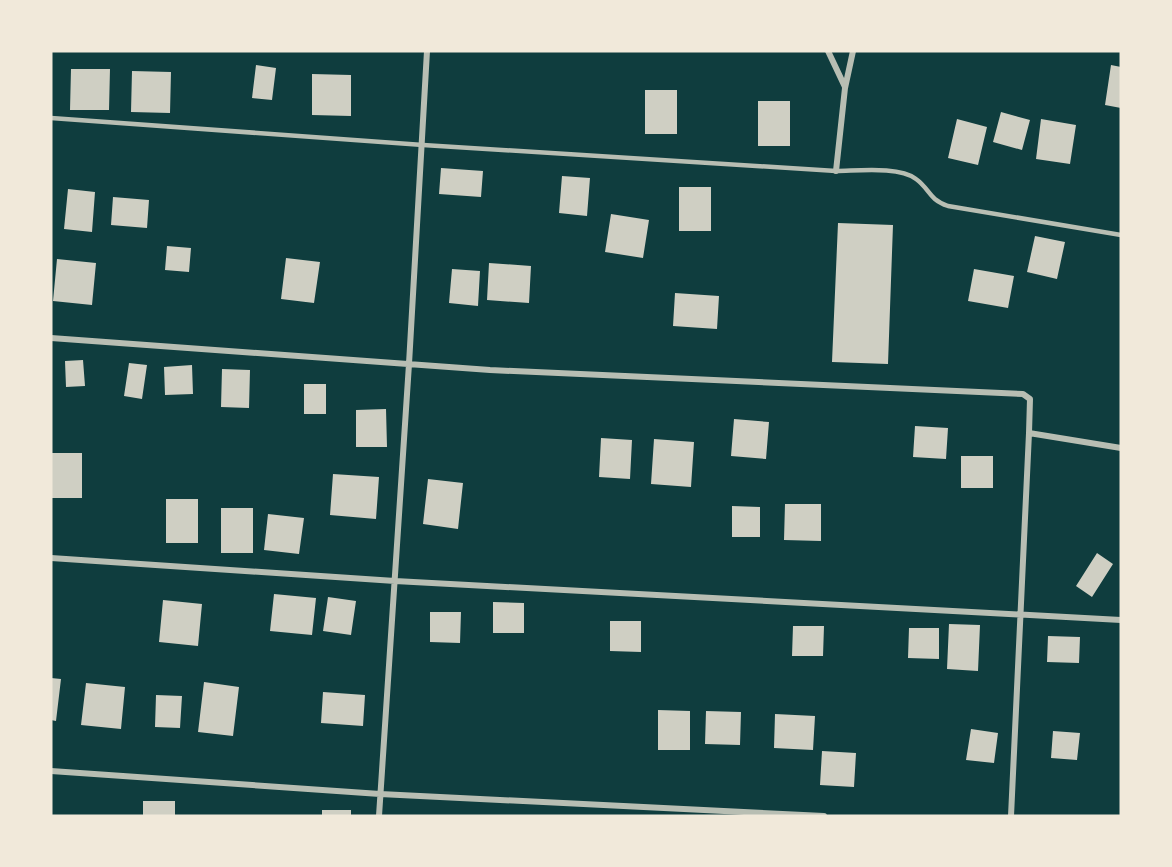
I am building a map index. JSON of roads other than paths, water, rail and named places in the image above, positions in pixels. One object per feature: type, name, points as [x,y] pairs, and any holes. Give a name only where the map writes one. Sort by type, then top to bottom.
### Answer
[{"type":"street","points":[[379,816],[410,364],[427,51]]},
{"type":"street","points":[[828,51],[845,88]]},
{"type":"street","points":[[836,171],[845,88],[853,51]]},
{"type":"street","points":[[51,338],[490,370],[1023,394],[1030,399],[1011,816]]},
{"type":"street","points":[[1029,433],[1121,448]]},
{"type":"street","points":[[51,558],[395,581],[1121,620]]},
{"type":"street","points":[[51,771],[380,794],[824,816]]},
{"type":"lane","points":[[51,118],[423,145],[836,171],[903,172],[916,179],[936,202],[948,206],[1121,234]]}]
